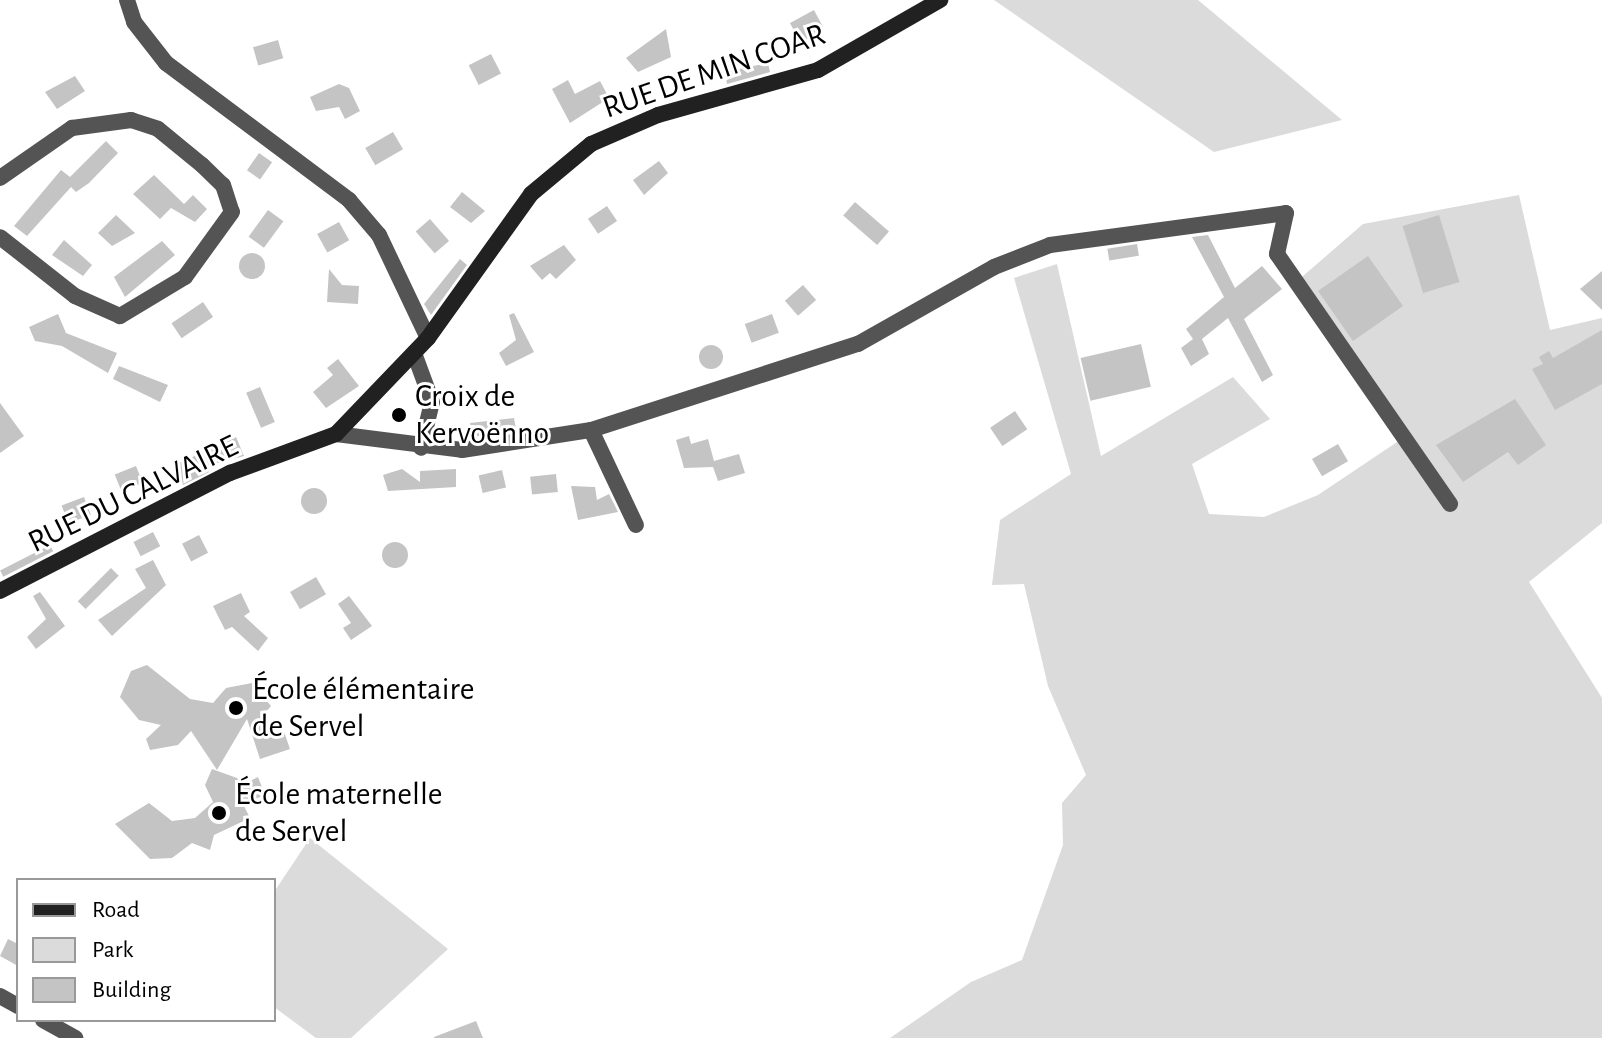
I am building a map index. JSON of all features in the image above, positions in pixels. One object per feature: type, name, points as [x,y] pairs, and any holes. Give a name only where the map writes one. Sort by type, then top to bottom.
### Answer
[{"type":"street","points":[[127,0],[134,22],[166,63],[349,200],[379,235],[428,338]]},
{"type":"street","name":"RUE DE MIN COAR","points":[[336,434],[428,338],[504,228],[568,158],[637,122],[818,70],[940,0]]},
{"type":"street","points":[[0,178],[72,128],[131,120],[158,129],[202,165],[223,185],[232,212],[185,277],[120,316],[75,296],[0,237]]},
{"type":"street","points":[[336,434],[421,448],[462,450],[591,430],[858,344],[994,267],[1050,245],[1286,213],[1277,254],[1450,504]]},
{"type":"street","points":[[414,353],[432,402],[421,448]]},
{"type":"street","points":[[591,430],[636,525]]},
{"type":"street","name":"RUE DU CALVAIRE","points":[[0,591],[230,473],[336,434]]},
{"type":"street","points":[[47,1022],[75,1038]]},
{"type":"green space","points":[[994,0],[1198,0],[1342,120],[1214,152]]},
{"type":"green space","points":[[1519,195],[1550,330],[1602,318],[1602,523],[1529,582],[1602,698],[1602,1038],[890,1038],[971,982],[1022,960],[1063,845],[1062,803],[1086,775],[1048,686],[1024,584],[992,585],[1000,520],[1071,474],[1014,278],[1057,264],[1101,456],[1233,377],[1270,419],[1192,464],[1209,514],[1264,517],[1318,495],[1400,440],[1295,283],[1363,224]]},
{"type":"green space","points":[[310,838],[448,949],[351,1038],[316,1038],[276,1008],[276,889]]},
{"type":"building","points":[[814,10],[823,27],[801,44],[790,23]]},
{"type":"building","points":[[666,29],[671,57],[638,72],[626,58]]},
{"type":"building","points":[[278,40],[283,58],[258,65],[253,47]]},
{"type":"building","points":[[491,54],[501,74],[479,85],[469,65]]},
{"type":"building","points":[[768,63],[770,72],[727,84],[725,72]]},
{"type":"building","points":[[75,76],[85,91],[57,109],[45,92]]},
{"type":"building","points":[[568,80],[575,94],[600,81],[609,98],[570,123],[552,89]]},
{"type":"building","points":[[339,84],[349,88],[360,111],[345,119],[339,107],[316,111],[310,97]]},
{"type":"building","points":[[393,132],[403,149],[375,165],[365,148]]},
{"type":"building","points":[[106,141],[118,153],[89,183],[76,192],[71,187],[27,236],[14,226],[61,170],[70,177]]},
{"type":"building","points":[[259,153],[272,162],[260,179],[247,170]]},
{"type":"building","points":[[659,161],[668,173],[644,195],[633,180]]},
{"type":"building","points":[[154,175],[184,204],[193,195],[207,209],[195,222],[171,208],[160,219],[133,194]]},
{"type":"building","points":[[462,192],[485,211],[471,223],[450,207]]},
{"type":"building","points":[[855,202],[889,232],[877,245],[843,216]]},
{"type":"building","points":[[607,206],[617,221],[598,234],[588,219]]},
{"type":"building","points":[[268,210],[283,221],[264,248],[249,237]]},
{"type":"building","points":[[116,215],[135,233],[112,246],[98,233]]},
{"type":"building","points":[[1439,215],[1459,282],[1423,293],[1403,226]]},
{"type":"building","points":[[430,219],[449,241],[435,253],[416,231]]},
{"type":"building","points":[[339,222],[349,240],[327,252],[317,234]]},
{"type":"building","points":[[1208,235],[1235,288],[1262,266],[1282,289],[1244,319],[1273,375],[1262,382],[1228,318],[1202,339],[1209,354],[1191,366],[1181,348],[1193,339],[1186,329],[1224,297],[1192,237]]},
{"type":"building","points":[[64,240],[92,265],[83,276],[52,255]]},
{"type":"building","points":[[162,241],[175,255],[125,297],[114,277]]},
{"type":"building","points":[[1137,244],[1139,256],[1109,261],[1107,249]]},
{"type":"building","points":[[564,245],[576,260],[556,279],[550,273],[542,280],[530,266]]},
{"type":"building","points":[[252,253],[261,257],[265,266],[261,275],[252,279],[243,275],[239,266],[243,257]]},
{"type":"building","points":[[1368,256],[1403,306],[1353,341],[1318,291]]},
{"type":"building","points":[[460,259],[467,265],[431,315],[424,304]]},
{"type":"building","points":[[329,269],[342,285],[359,286],[358,304],[327,302]]},
{"type":"building","points":[[1602,271],[1602,310],[1580,289]]},
{"type":"building","points":[[803,285],[816,300],[798,316],[785,301]]},
{"type":"building","points":[[203,302],[213,317],[182,338],[171,323]]},
{"type":"building","points":[[514,313],[534,352],[506,366],[499,353],[516,340],[509,315]]},
{"type":"building","points":[[58,314],[66,333],[117,353],[108,373],[62,346],[35,341],[29,327]]},
{"type":"building","points":[[772,314],[779,333],[752,343],[745,324]]},
{"type":"building","points":[[1602,330],[1602,384],[1555,410],[1532,369],[1543,364],[1539,357],[1549,351],[1553,358]]},
{"type":"building","points":[[1141,344],[1151,387],[1090,401],[1081,358]]},
{"type":"building","points":[[711,345],[719,349],[723,357],[719,365],[711,369],[703,365],[699,357],[703,349]]},
{"type":"building","points":[[338,359],[359,386],[326,408],[313,392],[333,375],[327,368]]},
{"type":"building","points":[[119,366],[168,385],[160,402],[113,379]]},
{"type":"building","points":[[260,387],[275,422],[261,428],[246,393]]},
{"type":"building","points":[[1515,399],[1546,445],[1518,465],[1508,452],[1463,482],[1436,445]]},
{"type":"building","points":[[0,403],[24,436],[0,453]]},
{"type":"building","points":[[1015,411],[1027,429],[1002,446],[990,428]]},
{"type":"building","points":[[514,418],[516,430],[472,437],[470,423]]},
{"type":"building","points":[[689,436],[691,444],[708,439],[714,461],[739,454],[745,473],[718,481],[713,467],[684,468],[676,440]]},
{"type":"building","points":[[236,437],[244,456],[206,466],[209,472],[183,485],[175,465]]},
{"type":"building","points":[[1338,444],[1348,461],[1322,476],[1312,459]]},
{"type":"building","points":[[136,466],[143,483],[121,491],[115,475]]},
{"type":"building","points":[[402,469],[420,482],[420,471],[456,469],[456,487],[388,491],[383,475]]},
{"type":"building","points":[[502,470],[506,488],[483,493],[479,475]]},
{"type":"building","points":[[556,474],[558,492],[532,495],[530,477]]},
{"type":"building","points":[[571,486],[595,487],[597,500],[609,494],[618,512],[578,520]]},
{"type":"building","points":[[314,488],[323,492],[327,501],[323,510],[314,514],[305,510],[301,501],[305,492]]},
{"type":"building","points":[[84,497],[91,515],[68,523],[62,506]]},
{"type":"building","points":[[153,532],[160,546],[141,556],[133,542]]},
{"type":"building","points":[[199,535],[208,553],[191,561],[182,544]]},
{"type":"building","points":[[395,542],[404,546],[408,555],[404,564],[395,568],[386,564],[382,555],[386,546]]},
{"type":"building","points":[[50,545],[53,551],[3,577],[0,570]]},
{"type":"building","points":[[153,560],[166,585],[112,636],[98,620],[146,588],[135,569]]},
{"type":"building","points":[[111,568],[119,576],[86,609],[78,601]]},
{"type":"building","points":[[316,577],[326,594],[300,609],[290,592]]},
{"type":"building","points":[[40,592],[65,626],[36,649],[27,637],[46,619],[33,596]]},
{"type":"building","points":[[241,593],[250,612],[244,616],[268,638],[258,651],[232,627],[225,630],[213,606]]},
{"type":"building","points":[[349,596],[372,626],[351,640],[343,628],[351,623],[338,604]]},
{"type":"building","points":[[147,665],[190,699],[213,703],[226,688],[252,683],[271,706],[264,714],[273,733],[283,729],[290,749],[260,759],[247,719],[217,770],[191,731],[178,745],[150,750],[146,739],[161,725],[139,720],[120,697],[131,671]]},
{"type":"building","points":[[212,769],[248,782],[258,777],[265,795],[243,804],[250,818],[214,835],[210,850],[192,843],[172,858],[150,859],[115,824],[149,803],[172,821],[195,818],[213,802],[205,785]]},
{"type":"building","points":[[8,939],[16,943],[16,965],[0,956]]},
{"type":"building","points":[[476,1021],[483,1038],[434,1038],[434,1037]]},
{"type":"place","name":"Croix de Kervoënno","points":[[399,415]]},
{"type":"place","name":"École élémentaire de Servel","points":[[236,708]]},
{"type":"place","name":"École maternelle de Servel","points":[[219,813]]}]
